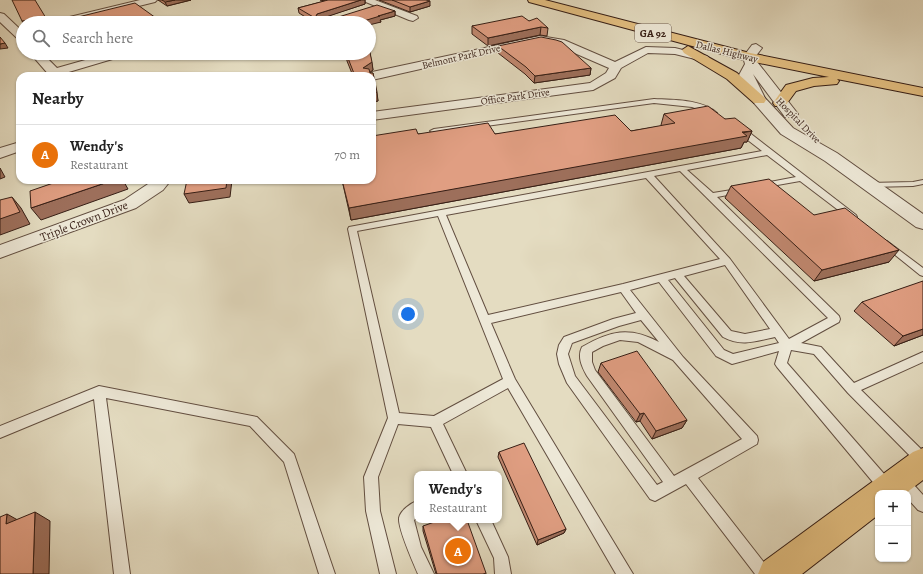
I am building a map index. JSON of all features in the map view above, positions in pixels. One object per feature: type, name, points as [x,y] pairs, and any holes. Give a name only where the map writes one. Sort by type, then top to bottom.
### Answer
[{"type":"main road","points":[[526,0],[550,9],[644,35],[687,49],[732,76],[759,100]]},
{"type":"main road","name":"Dallas Highway","points":[[533,0],[752,57],[876,84],[921,89]]},
{"type":"main road","name":"Dallas Highway","points":[[569,0],[752,57],[921,89]]},
{"type":"main road","points":[[780,103],[791,88],[813,82],[834,81],[876,84]]},
{"type":"main road","points":[[775,574],[923,461]]},
{"type":"street","points":[[86,16],[152,0]]},
{"type":"street","points":[[365,5],[377,5],[413,18]]},
{"type":"street","points":[[0,16],[16,30]]},
{"type":"street","points":[[6,36],[16,35]]},
{"type":"street","points":[[644,35],[648,44],[646,50],[675,51],[703,58]]},
{"type":"street","name":"Belmont Park Drive","points":[[376,75],[540,39],[554,39],[606,63],[616,66]]},
{"type":"street","name":"Office Park Drive","points":[[376,115],[593,86],[611,75],[616,66],[646,50]]},
{"type":"street","name":"Hospital Drive","points":[[752,57],[746,75],[759,100],[788,131],[831,157],[867,185],[923,223]]},
{"type":"street","name":"Hospital Drive","points":[[752,57],[780,103],[820,139],[831,157]]},
{"type":"street","points":[[42,60],[53,72]]},
{"type":"street","points":[[61,72],[100,60]]},
{"type":"street","points":[[0,153],[16,147]]},
{"type":"street","name":"Triple Crown Drive","points":[[0,252],[130,204],[159,184]]},
{"type":"lane","points":[[434,132],[654,101],[678,102],[708,109],[719,116]]},
{"type":"lane","points":[[730,122],[863,224]]},
{"type":"lane","points":[[388,574],[373,511],[371,477],[394,418],[352,229],[768,152]]},
{"type":"lane","points":[[661,278],[720,353],[725,357],[732,359],[787,345],[835,319],[682,169]]},
{"type":"lane","points":[[648,175],[727,261],[787,345],[817,350],[852,389],[923,461]]},
{"type":"lane","points":[[710,196],[802,178]]},
{"type":"lane","points":[[867,185],[913,184],[923,182]]},
{"type":"lane","points":[[913,184],[923,191]]},
{"type":"lane","points":[[441,213],[510,381],[625,574]]},
{"type":"lane","points":[[881,239],[923,273]]},
{"type":"lane","points":[[485,320],[623,288],[727,261]]},
{"type":"lane","points":[[677,274],[732,338],[738,339],[778,332]]},
{"type":"lane","points":[[623,288],[679,360],[752,440],[655,494],[571,379],[562,357],[564,346],[568,340],[617,322],[643,315]]},
{"type":"lane","points":[[672,484],[591,373],[586,362],[586,350],[596,343],[608,339],[635,335],[652,343],[679,360]]},
{"type":"lane","points":[[787,345],[781,364],[839,433],[887,489],[923,505]]},
{"type":"lane","points":[[852,389],[923,357]]},
{"type":"lane","points":[[394,418],[435,422],[510,381]]},
{"type":"lane","points":[[99,391],[122,574]]},
{"type":"lane","points":[[0,432],[99,391],[253,421],[289,458],[327,574]]},
{"type":"lane","points":[[435,422],[459,471]]},
{"type":"lane","points":[[688,476],[764,574]]},
{"type":"lane","points":[[414,511],[406,518],[414,549],[426,574]]},
{"type":"lane","points":[[483,523],[500,557],[503,574]]},
{"type":"building","points":[[12,0],[35,0],[45,16],[20,16]]},
{"type":"building","points":[[162,0],[175,0],[165,2]]},
{"type":"building","points":[[328,0],[361,0],[317,14],[316,16],[312,16],[298,8]]},
{"type":"building","points":[[392,0],[426,0],[430,1],[410,7]]},
{"type":"building","points":[[135,3],[153,16],[82,16]]},
{"type":"building","points":[[377,5],[395,11],[376,17],[376,16],[342,16]]},
{"type":"building","points":[[522,16],[529,21],[537,18],[548,28],[541,27],[488,38],[472,26]]},
{"type":"building","points":[[0,37],[5,43],[0,44]]},
{"type":"building","points":[[541,37],[562,42],[591,68],[535,76],[526,67],[498,46]]},
{"type":"building","points":[[349,60],[372,60],[372,62],[363,68],[369,69],[370,72],[353,72]]},
{"type":"building","points":[[708,106],[725,119],[735,118],[752,131],[742,132],[747,136],[349,208],[343,184],[376,184],[376,135],[416,129],[418,134],[488,123],[495,134],[615,115],[631,131],[675,123],[664,114]]},
{"type":"building","points":[[769,179],[814,215],[845,208],[899,250],[822,270],[731,186]]},
{"type":"building","points":[[50,184],[102,184],[31,208],[30,191]]},
{"type":"building","points":[[186,184],[226,184],[226,188],[184,194]]},
{"type":"building","points":[[12,197],[20,212],[0,219],[0,200]]},
{"type":"building","points":[[923,281],[923,329],[903,336],[862,302]]},
{"type":"building","points":[[637,351],[687,420],[656,431],[644,413],[640,414],[601,363]]},
{"type":"building","points":[[524,443],[566,529],[538,540],[499,452]]},
{"type":"building","points":[[35,512],[33,574],[0,574],[0,517],[7,514],[6,524]]},
{"type":"building","points":[[432,523],[468,523],[486,573],[437,574],[423,526]]},
{"type":"place","name":"Wendy's","points":[[458,551]]}]
